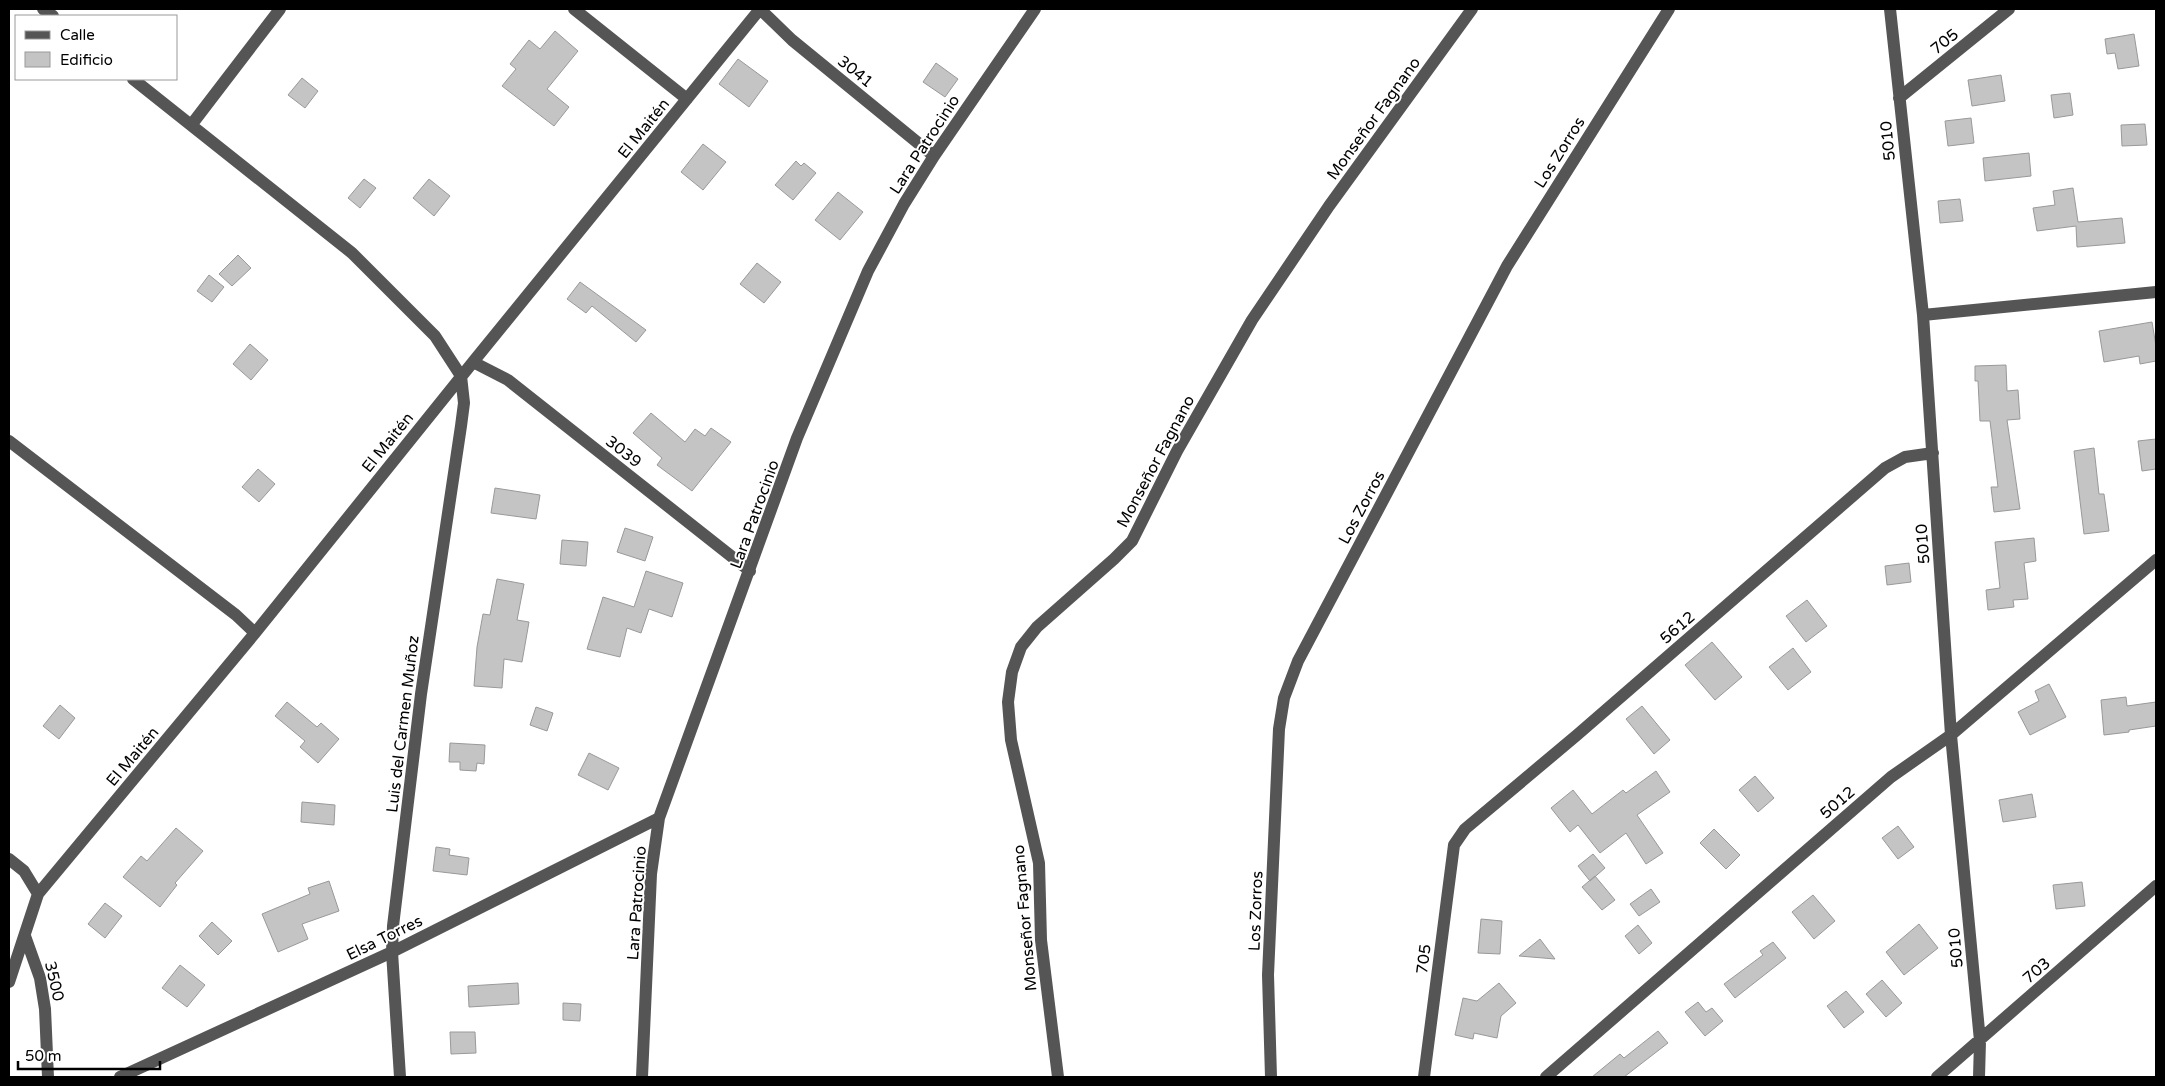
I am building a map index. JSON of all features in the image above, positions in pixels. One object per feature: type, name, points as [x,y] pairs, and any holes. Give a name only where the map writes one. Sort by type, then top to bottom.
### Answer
[{"type":"street","points":[[192,124],[280,9]]},
{"type":"street","points":[[574,9],[687,99]]},
{"type":"street","name":"El Maitén","points":[[38,894],[255,633],[472,362],[760,9]]},
{"type":"street","name":"3041","points":[[760,9],[792,40],[934,156]]},
{"type":"street","name":"Lara Patrocinio","points":[[642,1077],[652,874],[660,818],[797,438],[868,271],[904,204],[934,156],[1034,9]]},
{"type":"street","name":"Monseñor Fagnano","points":[[1058,1077],[1041,940],[1039,863],[1011,740],[1008,702],[1012,672],[1021,648],[1037,627],[1132,541],[1177,451],[1252,320],[1329,206],[1472,9]]},
{"type":"street","name":"Los Zorros","points":[[1271,1077],[1268,975],[1279,729],[1284,698],[1298,661],[1507,266],[1669,9]]},
{"type":"street","name":"5010","points":[[1890,9],[1923,315],[1951,735],[1980,1041],[1979,1077]]},
{"type":"street","name":"705","points":[[1899,98],[2009,9]]},
{"type":"street","points":[[134,80],[352,253],[435,336],[461,376]]},
{"type":"street","points":[[1923,315],[2156,292]]},
{"type":"street","name":"3039","points":[[472,362],[508,380],[750,571]]},
{"type":"street","name":"Luis del Carmen Muñoz","points":[[400,1077],[392,952],[393,926],[420,694],[464,403],[461,376]]},
{"type":"street","points":[[9,441],[236,615],[255,633]]},
{"type":"street","name":"5612","points":[[1454,845],[1465,829],[1577,736],[1885,468],[1905,457],[1932,453]]},
{"type":"street","name":"5012","points":[[1546,1077],[1891,777],[1951,735],[2156,560]]},
{"type":"street","name":"Elsa Torres","points":[[120,1077],[392,952],[660,818]]},
{"type":"street","name":"705","points":[[1424,1077],[1454,845]]},
{"type":"street","points":[[9,859],[24,871],[38,894],[9,982]]},
{"type":"street","name":"703","points":[[1936,1077],[1980,1041],[2156,886]]},
{"type":"street","name":"3500","points":[[25,936],[40,978],[45,1009],[48,1077]]},
{"type":"building","points":[[555,31],[578,51],[547,89],[569,107],[554,126],[502,86],[516,69],[510,64],[529,40],[540,49]]},
{"type":"building","points":[[2134,34],[2139,66],[2118,69],[2115,53],[2107,54],[2105,39]]},
{"type":"building","points":[[738,59],[768,81],[749,107],[719,84]]},
{"type":"building","points":[[936,63],[958,79],[945,97],[923,82]]},
{"type":"building","points":[[2001,75],[2005,101],[1972,106],[1968,80]]},
{"type":"building","points":[[302,78],[318,91],[305,108],[288,95]]},
{"type":"building","points":[[2070,93],[2073,115],[2054,118],[2051,95]]},
{"type":"building","points":[[1971,118],[1974,143],[1948,146],[1945,121]]},
{"type":"building","points":[[2145,124],[2147,145],[2122,146],[2121,125]]},
{"type":"building","points":[[703,144],[726,162],[703,190],[681,172]]},
{"type":"building","points":[[2029,153],[2031,176],[1985,181],[1983,158]]},
{"type":"building","points":[[796,161],[801,166],[804,163],[816,173],[793,200],[775,185]]},
{"type":"building","points":[[364,179],[376,188],[360,208],[348,198]]},
{"type":"building","points":[[429,179],[450,196],[434,216],[413,198]]},
{"type":"building","points":[[2073,188],[2078,222],[2122,218],[2125,243],[2077,247],[2076,226],[2037,231],[2033,208],[2055,205],[2053,191]]},
{"type":"building","points":[[838,192],[863,212],[840,240],[815,220]]},
{"type":"building","points":[[1960,199],[1963,221],[1940,223],[1938,201]]},
{"type":"building","points":[[238,255],[251,268],[232,286],[219,274]]},
{"type":"building","points":[[757,263],[781,282],[764,303],[740,284]]},
{"type":"building","points":[[209,275],[224,287],[212,302],[197,291]]},
{"type":"building","points":[[580,282],[646,330],[636,342],[592,306],[586,313],[567,299]]},
{"type":"building","points":[[2152,322],[2156,346],[2156,361],[2140,364],[2139,356],[2104,362],[2099,331]]},
{"type":"building","points":[[250,344],[268,360],[251,380],[233,364]]},
{"type":"building","points":[[2006,365],[2007,391],[2018,390],[2020,419],[2007,420],[2020,509],[1994,512],[1991,487],[1998,487],[1990,421],[1980,421],[1978,381],[1975,381],[1975,366]]},
{"type":"building","points":[[651,413],[685,442],[695,429],[705,436],[711,428],[731,442],[692,491],[657,465],[662,458],[633,433]]},
{"type":"building","points":[[2156,439],[2156,469],[2142,471],[2138,441]]},
{"type":"building","points":[[2094,448],[2099,494],[2104,494],[2109,531],[2084,534],[2074,451]]},
{"type":"building","points":[[258,469],[275,484],[259,502],[242,487]]},
{"type":"building","points":[[495,488],[540,495],[536,519],[491,513]]},
{"type":"building","points":[[625,528],[653,537],[645,561],[617,552]]},
{"type":"building","points":[[2034,538],[2036,561],[2024,563],[2028,599],[2013,600],[2014,607],[1988,610],[1986,590],[2000,588],[1995,542]]},
{"type":"building","points":[[562,540],[588,542],[586,566],[560,564]]},
{"type":"building","points":[[1909,563],[1911,582],[1887,585],[1885,566]]},
{"type":"building","points":[[646,571],[683,583],[672,617],[649,609],[641,633],[627,628],[620,657],[587,649],[603,597],[634,607]]},
{"type":"building","points":[[497,579],[524,584],[517,620],[529,622],[522,662],[504,659],[502,688],[474,686],[477,647],[483,614],[490,615]]},
{"type":"building","points":[[1807,600],[1827,626],[1806,642],[1786,616]]},
{"type":"building","points":[[1712,642],[1742,677],[1715,700],[1685,665]]},
{"type":"building","points":[[1793,648],[1811,672],[1788,690],[1769,667]]},
{"type":"building","points":[[2049,684],[2066,717],[2030,735],[2018,712],[2039,701],[2035,691]]},
{"type":"building","points":[[2126,697],[2127,706],[2156,702],[2156,726],[2104,735],[2101,700]]},
{"type":"building","points":[[287,702],[317,727],[321,723],[339,739],[318,763],[300,747],[305,741],[275,716]]},
{"type":"building","points":[[60,705],[75,718],[59,739],[43,726]]},
{"type":"building","points":[[1642,706],[1670,740],[1654,754],[1626,719]]},
{"type":"building","points":[[536,707],[553,713],[547,731],[530,725]]},
{"type":"building","points":[[450,743],[485,745],[484,764],[477,763],[476,771],[460,770],[460,762],[449,762]]},
{"type":"building","points":[[589,753],[619,768],[608,790],[578,775]]},
{"type":"building","points":[[1656,771],[1670,792],[1637,815],[1663,853],[1646,864],[1626,833],[1600,853],[1578,825],[1570,832],[1551,808],[1573,790],[1592,814],[1623,790],[1626,793]]},
{"type":"building","points":[[1755,776],[1774,798],[1758,812],[1739,790]]},
{"type":"building","points":[[2032,794],[2036,817],[2003,822],[1999,800]]},
{"type":"building","points":[[302,802],[335,805],[334,825],[301,822]]},
{"type":"building","points":[[1898,826],[1914,847],[1898,859],[1882,838]]},
{"type":"building","points":[[176,828],[203,851],[175,883],[177,885],[160,907],[123,877],[141,856],[147,861]]},
{"type":"building","points":[[1714,829],[1740,855],[1726,869],[1700,843]]},
{"type":"building","points":[[436,847],[450,849],[449,855],[469,858],[467,875],[433,871]]},
{"type":"building","points":[[1593,854],[1605,868],[1590,881],[1578,866]]},
{"type":"building","points":[[1595,876],[1615,900],[1602,910],[1582,887]]},
{"type":"building","points":[[329,881],[339,911],[302,924],[308,939],[278,952],[262,914],[310,894],[308,888]]},
{"type":"building","points":[[2082,882],[2085,906],[2056,909],[2053,885]]},
{"type":"building","points":[[1651,889],[1660,902],[1639,916],[1630,904]]},
{"type":"building","points":[[1813,895],[1835,921],[1814,939],[1792,912]]},
{"type":"building","points":[[105,903],[122,916],[105,938],[88,924]]},
{"type":"building","points":[[1481,919],[1502,921],[1500,954],[1478,953]]},
{"type":"building","points":[[212,922],[232,941],[218,955],[199,936]]},
{"type":"building","points":[[1919,924],[1938,948],[1904,975],[1886,952]]},
{"type":"building","points":[[1638,925],[1652,943],[1639,954],[1625,936]]},
{"type":"building","points":[[1540,939],[1555,959],[1519,956]]},
{"type":"building","points":[[1773,942],[1786,958],[1735,998],[1724,984],[1763,955],[1760,951]]},
{"type":"building","points":[[180,965],[205,985],[187,1007],[162,988]]},
{"type":"building","points":[[1882,980],[1902,1003],[1886,1017],[1866,994]]},
{"type":"building","points":[[518,983],[519,1004],[469,1007],[468,986]]},
{"type":"building","points":[[1499,983],[1516,1003],[1501,1016],[1497,1038],[1474,1033],[1473,1039],[1455,1035],[1463,998],[1477,1001]]},
{"type":"building","points":[[1846,991],[1864,1012],[1844,1028],[1827,1006]]},
{"type":"building","points":[[1698,1002],[1706,1012],[1712,1008],[1723,1021],[1705,1036],[1685,1012]]},
{"type":"building","points":[[563,1003],[581,1004],[580,1021],[563,1020]]},
{"type":"building","points":[[1658,1031],[1668,1043],[1624,1077],[1592,1077],[1620,1054],[1624,1058]]},
{"type":"building","points":[[450,1032],[475,1032],[476,1053],[451,1054]]}]
